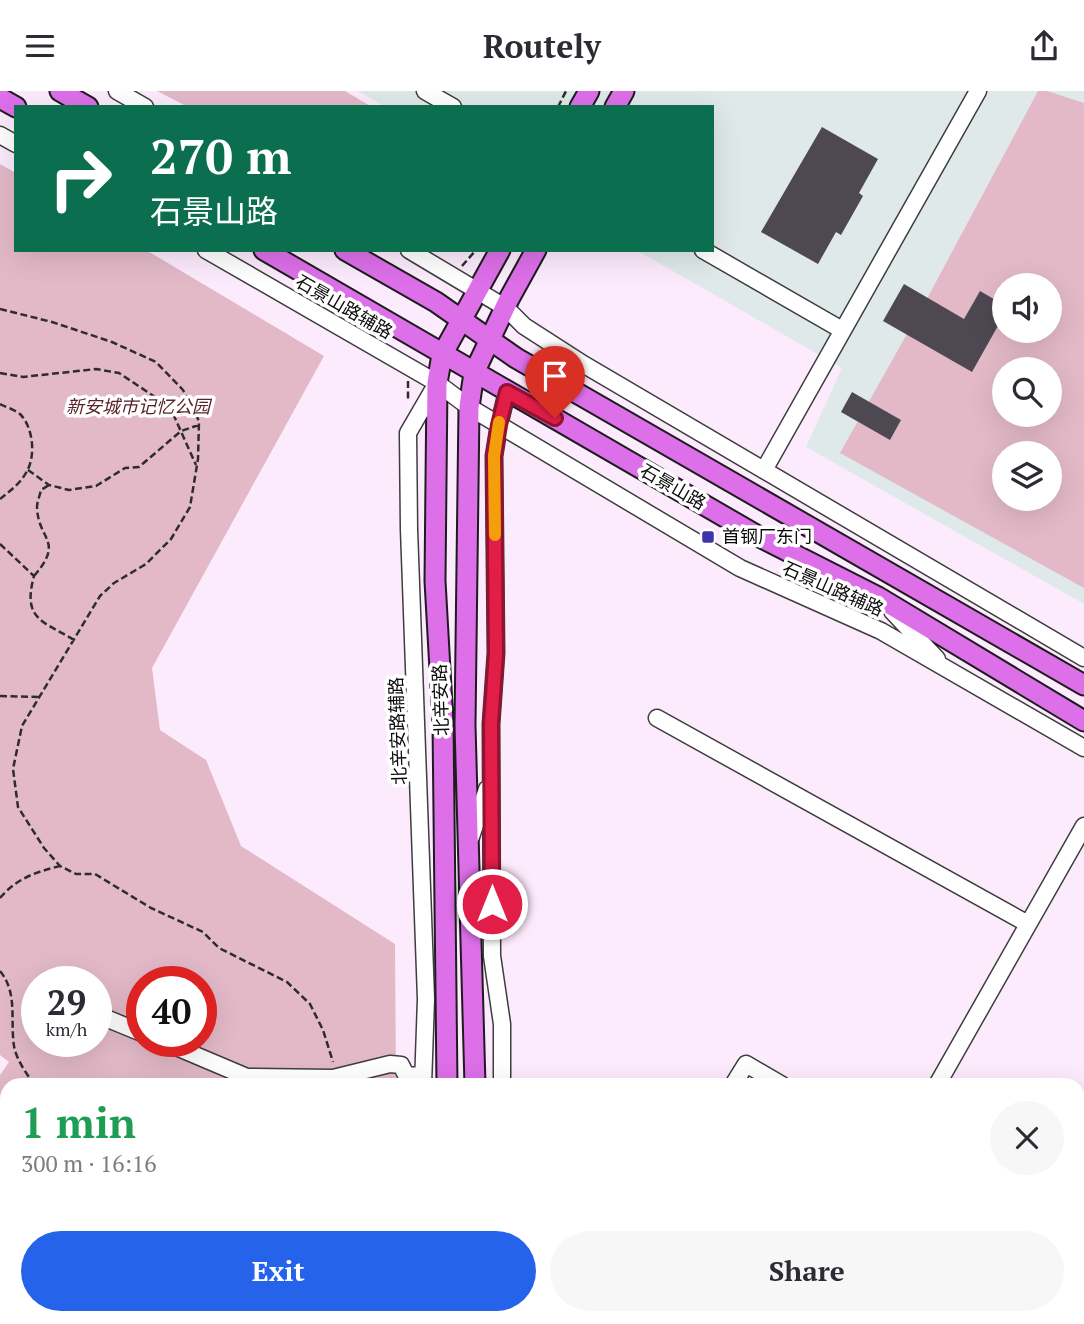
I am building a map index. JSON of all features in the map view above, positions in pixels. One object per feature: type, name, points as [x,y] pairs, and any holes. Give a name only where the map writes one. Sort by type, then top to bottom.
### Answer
[{"type":"main road","points":[[60,91],[84,105]]},
{"type":"main road","name":"石景山路","points":[[267,252],[756,535],[878,597],[1084,721]]},
{"type":"main road","name":"石景山路","points":[[348,252],[436,302],[516,358],[772,508],[1084,685]]},
{"type":"main road","name":"北辛安路","points":[[447,1078],[443,723],[436,581],[437,383],[442,355],[499,252]]},
{"type":"main road","name":"北辛安路","points":[[475,1078],[465,725],[469,407],[474,373],[535,252]]},
{"type":"street","points":[[117,91],[142,105]]},
{"type":"street","points":[[425,91],[450,105]]},
{"type":"street","points":[[764,470],[978,91]]},
{"type":"street","name":"石景山路辅路","points":[[210,252],[437,383],[469,407],[740,568],[881,631],[1084,748]]},
{"type":"street","points":[[219,252],[229,263]]},
{"type":"street","points":[[412,252],[506,308],[524,326],[571,356],[1084,658]]},
{"type":"street","points":[[707,252],[842,330]]},
{"type":"street","name":"北辛安路辅路","points":[[423,1078],[426,999],[408,433],[437,383]]},
{"type":"street","points":[[502,1078],[502,1024],[492,956],[491,724],[496,653],[494,456],[507,392]]},
{"type":"street","points":[[878,597],[944,667]]},
{"type":"street","points":[[657,718],[1028,924]]},
{"type":"street","points":[[467,849],[491,775]]},
{"type":"street","points":[[941,1078],[1084,826]]},
{"type":"street","points":[[426,999],[446,957]]},
{"type":"street","points":[[200,1057],[247,1077],[333,1078],[390,1064],[401,1065],[406,1075],[414,1078]]},
{"type":"street","points":[[737,1078],[746,1064],[770,1078]]},
{"type":"path","points":[[1,310],[112,342],[156,362],[183,390],[199,425],[197,468],[190,507],[171,539],[146,564],[114,583],[100,596],[22,726],[13,769],[18,807],[44,848],[60,866],[76,874],[95,874],[151,908],[202,932],[219,948],[287,982],[310,1004],[323,1030],[333,1063],[333,1078]]},
{"type":"path","points":[[0,373],[23,377],[96,369],[119,373],[170,407],[197,468]]},
{"type":"path","points":[[0,404],[18,413],[28,425],[33,450],[28,470],[0,499]]},
{"type":"path","points":[[28,470],[49,485],[69,490],[96,486],[125,468],[139,467],[181,431],[199,425]]},
{"type":"path","points":[[49,485],[41,490],[37,507],[50,550],[34,576],[30,589],[32,609],[43,623],[74,640]]},
{"type":"path","points":[[0,544],[34,576]]},
{"type":"path","points":[[0,696],[40,697]]},
{"type":"path","points":[[0,898],[10,885],[33,872],[60,866]]},
{"type":"path","points":[[0,971],[9,982],[15,1049],[31,1078]]},
{"type":"shaded area","points":[[358,91],[1084,91],[1084,604],[806,447],[842,368],[639,252],[714,252],[714,105],[382,105]]},
{"type":"green space","points":[[157,91],[345,91],[369,105],[184,105]]},
{"type":"green space","points":[[1038,91],[1047,91],[1084,103],[1084,588],[840,453],[930,293]]},
{"type":"green space","name":"新安城市记忆公园","points":[[0,164],[14,172],[14,252],[149,252],[324,356],[152,668],[160,730],[206,760],[241,846],[395,944],[396,1078],[0,1078],[9,1062],[0,1055]]},
{"type":"building","points":[[822,127],[878,159],[859,193],[863,196],[841,235],[836,232],[818,264],[761,232]]},
{"type":"building","points":[[904,284],[964,319],[980,291],[992,298],[992,336],[972,372],[883,321]]},
{"type":"building","points":[[852,392],[901,420],[890,440],[841,412]]},
{"type":"slow traffic","points":[[495,535],[494,456],[499,422]]},
{"type":"place","name":"首钢厂东门","points":[[708,537]]},
{"type":"route","points":[[492,904],[491,724],[496,653],[494,456],[507,392],[555,418]]}]
